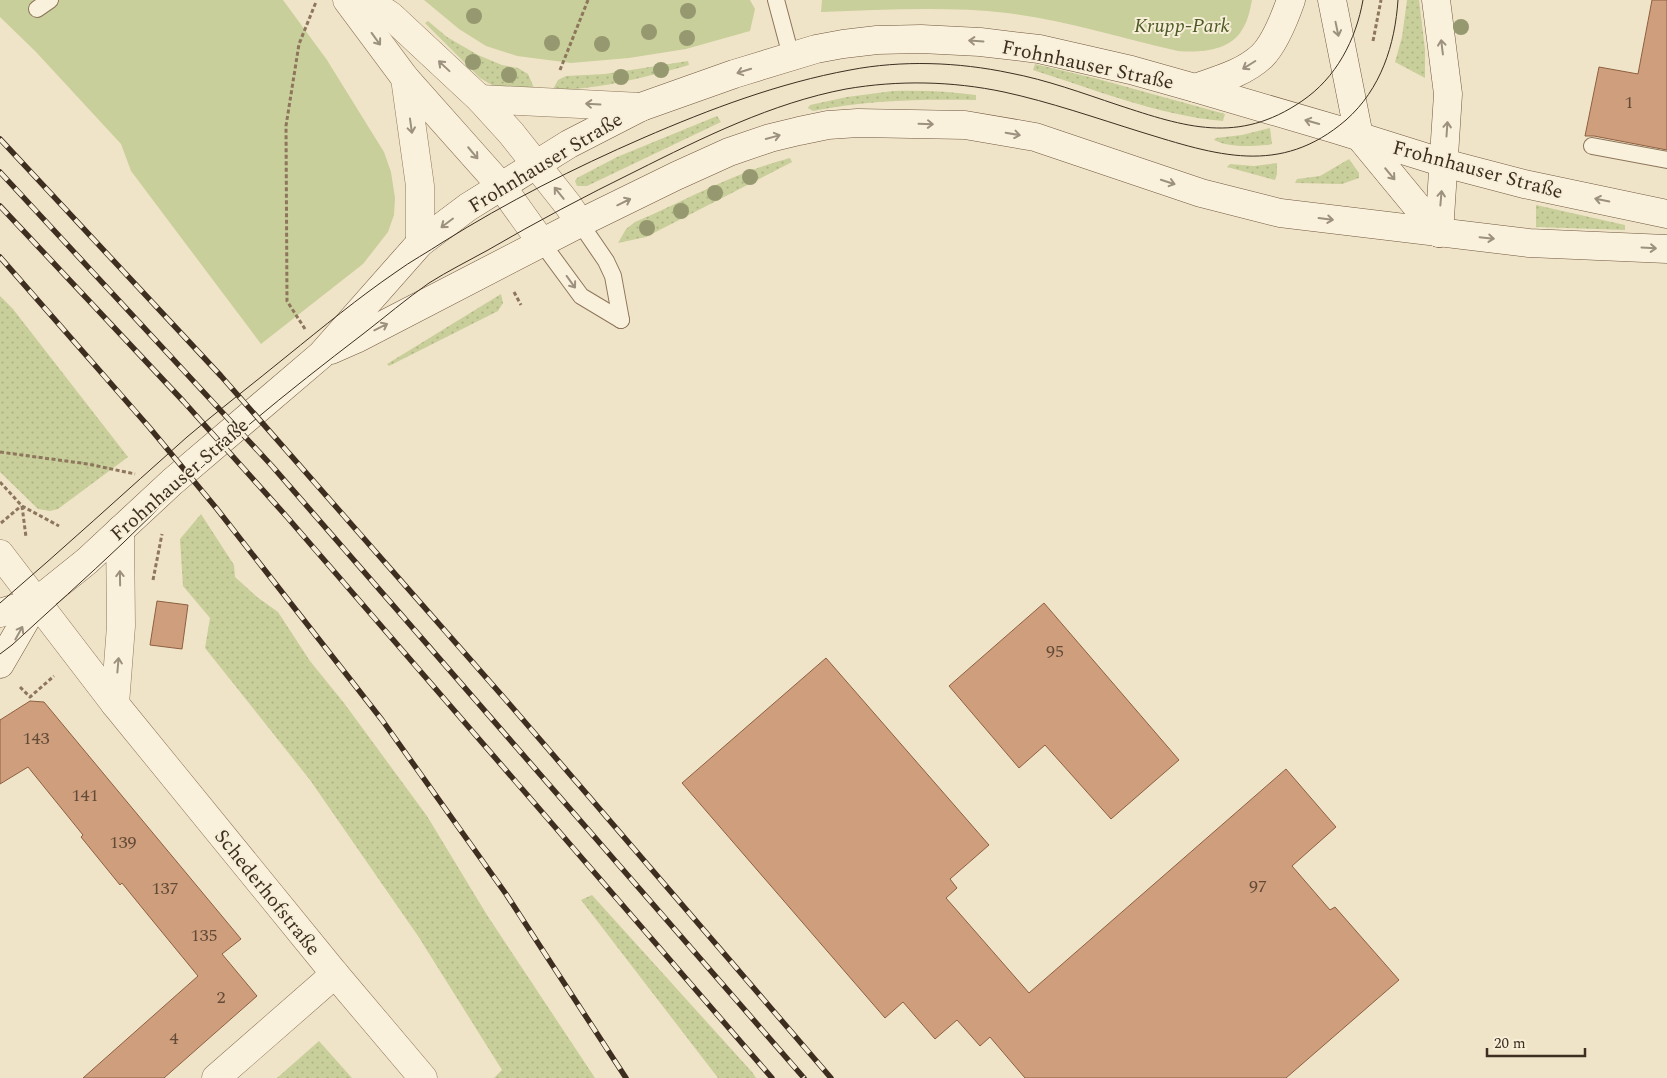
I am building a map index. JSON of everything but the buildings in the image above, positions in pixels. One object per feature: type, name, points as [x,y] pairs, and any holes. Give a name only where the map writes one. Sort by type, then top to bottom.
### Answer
[{"type":"main road","points":[[347,0],[405,78],[502,187],[542,243]]},
{"type":"main road","points":[[367,0],[390,16],[480,98],[511,133],[580,223]]},
{"type":"main road","points":[[1195,88],[1233,74],[1263,55],[1272,43],[1291,0]]},
{"type":"main road","points":[[1332,0],[1359,136],[1439,233]]},
{"type":"main road","points":[[1436,0],[1448,94],[1439,233]]},
{"type":"main road","name":"Frohnhauser Straße","points":[[0,664],[36,602],[87,561],[172,482],[321,355],[420,243],[468,207],[569,144],[642,107],[734,74],[816,49],[877,40],[939,39],[1039,49],[1195,88],[1359,136],[1444,164],[1524,184],[1667,214]]},
{"type":"main road","points":[[405,78],[420,186],[420,243]]},
{"type":"main road","points":[[480,98],[642,107]]},
{"type":"main road","name":"Frohnhauser Straße","points":[[321,355],[676,176],[729,152],[757,142],[828,125],[888,123],[965,125],[1035,137],[1201,193],[1280,213],[1529,243],[1667,249]]},
{"type":"main road","points":[[115,704],[121,626],[120,530]]},
{"type":"main road","name":"Schederhofstraße","points":[[0,554],[115,704],[335,974],[423,1078]]},
{"type":"main road","name":"Frohnhauser Straße","points":[[0,613],[36,602]]},
{"type":"main road","points":[[216,1078],[335,974]]},
{"type":"lane","points":[[776,0],[791,56]]},
{"type":"lane","points":[[1592,146],[1667,160]]},
{"type":"lane","points":[[542,243],[581,296],[621,320],[613,276],[606,261],[580,223]]},
{"type":"path","points":[[317,0],[299,44],[286,126],[287,302],[321,355]]},
{"type":"path","points":[[560,70],[588,0]]},
{"type":"path","points":[[1371,50],[1381,0]]},
{"type":"path","points":[[0,452],[88,464],[137,474]]},
{"type":"path","points":[[0,482],[22,506],[59,526]]},
{"type":"path","points":[[0,524],[22,506]]},
{"type":"path","points":[[21,687],[30,697],[46,683]]},
{"type":"green space","points":[[0,0],[283,0],[327,60],[384,152],[391,172],[395,198],[394,215],[388,232],[363,264],[261,344],[131,171],[121,144],[36,52],[0,17]]},
{"type":"green space","points":[[424,0],[750,0],[755,9],[750,31],[686,49],[629,58],[571,63],[517,56],[486,46],[459,29]]},
{"type":"green space","name":"Krupp-Park","points":[[822,0],[1252,0],[1244,27],[1237,37],[1213,49],[1186,52],[1029,16],[984,11],[937,9],[821,12]]},
{"type":"green space","points":[[1407,0],[1419,0],[1425,49],[1425,78],[1395,62],[1402,37]]},
{"type":"green space","points":[[428,21],[447,37],[478,55],[502,65],[518,68],[528,74],[535,90],[499,89],[480,78],[425,23]]},
{"type":"green space","points":[[688,61],[689,65],[624,82],[572,89],[553,89],[558,80],[566,76],[605,74]]},
{"type":"green space","points":[[1035,64],[1098,79],[1225,114],[1223,121],[1175,114],[1151,108],[1033,70]]},
{"type":"green space","points":[[893,91],[934,91],[976,95],[976,100],[894,101],[854,104],[813,111],[808,108],[810,105],[847,97]]},
{"type":"green space","points":[[717,116],[721,122],[587,186],[577,186],[575,181],[577,178],[617,157]]},
{"type":"green space","points":[[1270,128],[1272,144],[1268,145],[1233,145],[1214,140],[1216,138],[1242,135]]},
{"type":"green space","points":[[790,158],[792,162],[646,237],[618,243],[626,229],[635,222],[730,179]]},
{"type":"green space","points":[[1349,159],[1359,173],[1359,178],[1342,184],[1295,183],[1297,179],[1320,176]]},
{"type":"green space","points":[[1277,163],[1275,180],[1227,167],[1230,164],[1254,166]]},
{"type":"green space","points":[[1536,205],[1625,225],[1625,230],[1536,227]]},
{"type":"green space","points":[[501,294],[503,303],[498,311],[389,366],[387,364]]},
{"type":"green space","points":[[0,296],[13,309],[128,457],[58,509],[50,511],[38,509],[0,472]]},
{"type":"green space","points":[[201,514],[234,565],[235,577],[257,597],[278,612],[310,661],[344,703],[427,816],[487,915],[595,1078],[494,1078],[502,1070],[418,936],[310,780],[205,648],[210,618],[183,586],[180,539]]},
{"type":"green space","points":[[592,895],[756,1078],[718,1078],[581,900]]},
{"type":"green space","points":[[319,1041],[352,1078],[277,1078]]},
{"type":"tram line","points":[[0,603],[187,437],[354,302],[408,264],[516,199],[643,138],[719,107],[797,82],[850,70],[910,64],[970,66],[1024,76],[1166,120],[1189,125],[1211,128],[1256,123],[1278,115],[1302,101],[1325,81],[1343,57],[1350,43],[1363,0]]},
{"type":"tram line","points":[[0,654],[95,569],[251,423],[420,289],[443,274],[561,209],[686,146],[764,112],[818,95],[866,86],[925,83],[984,88],[1021,96],[1195,148],[1247,156],[1272,155],[1297,149],[1321,138],[1346,120],[1358,108],[1377,80],[1384,65],[1394,33],[1398,0]]},
{"type":"railway","points":[[0,139],[221,376],[512,707],[831,1078]]},
{"type":"railway","points":[[0,172],[272,466],[804,1078]]},
{"type":"railway","points":[[0,206],[184,402],[287,517],[772,1078]]},
{"type":"railway","points":[[0,257],[149,427],[217,509],[382,720],[506,894],[626,1078]]}]
